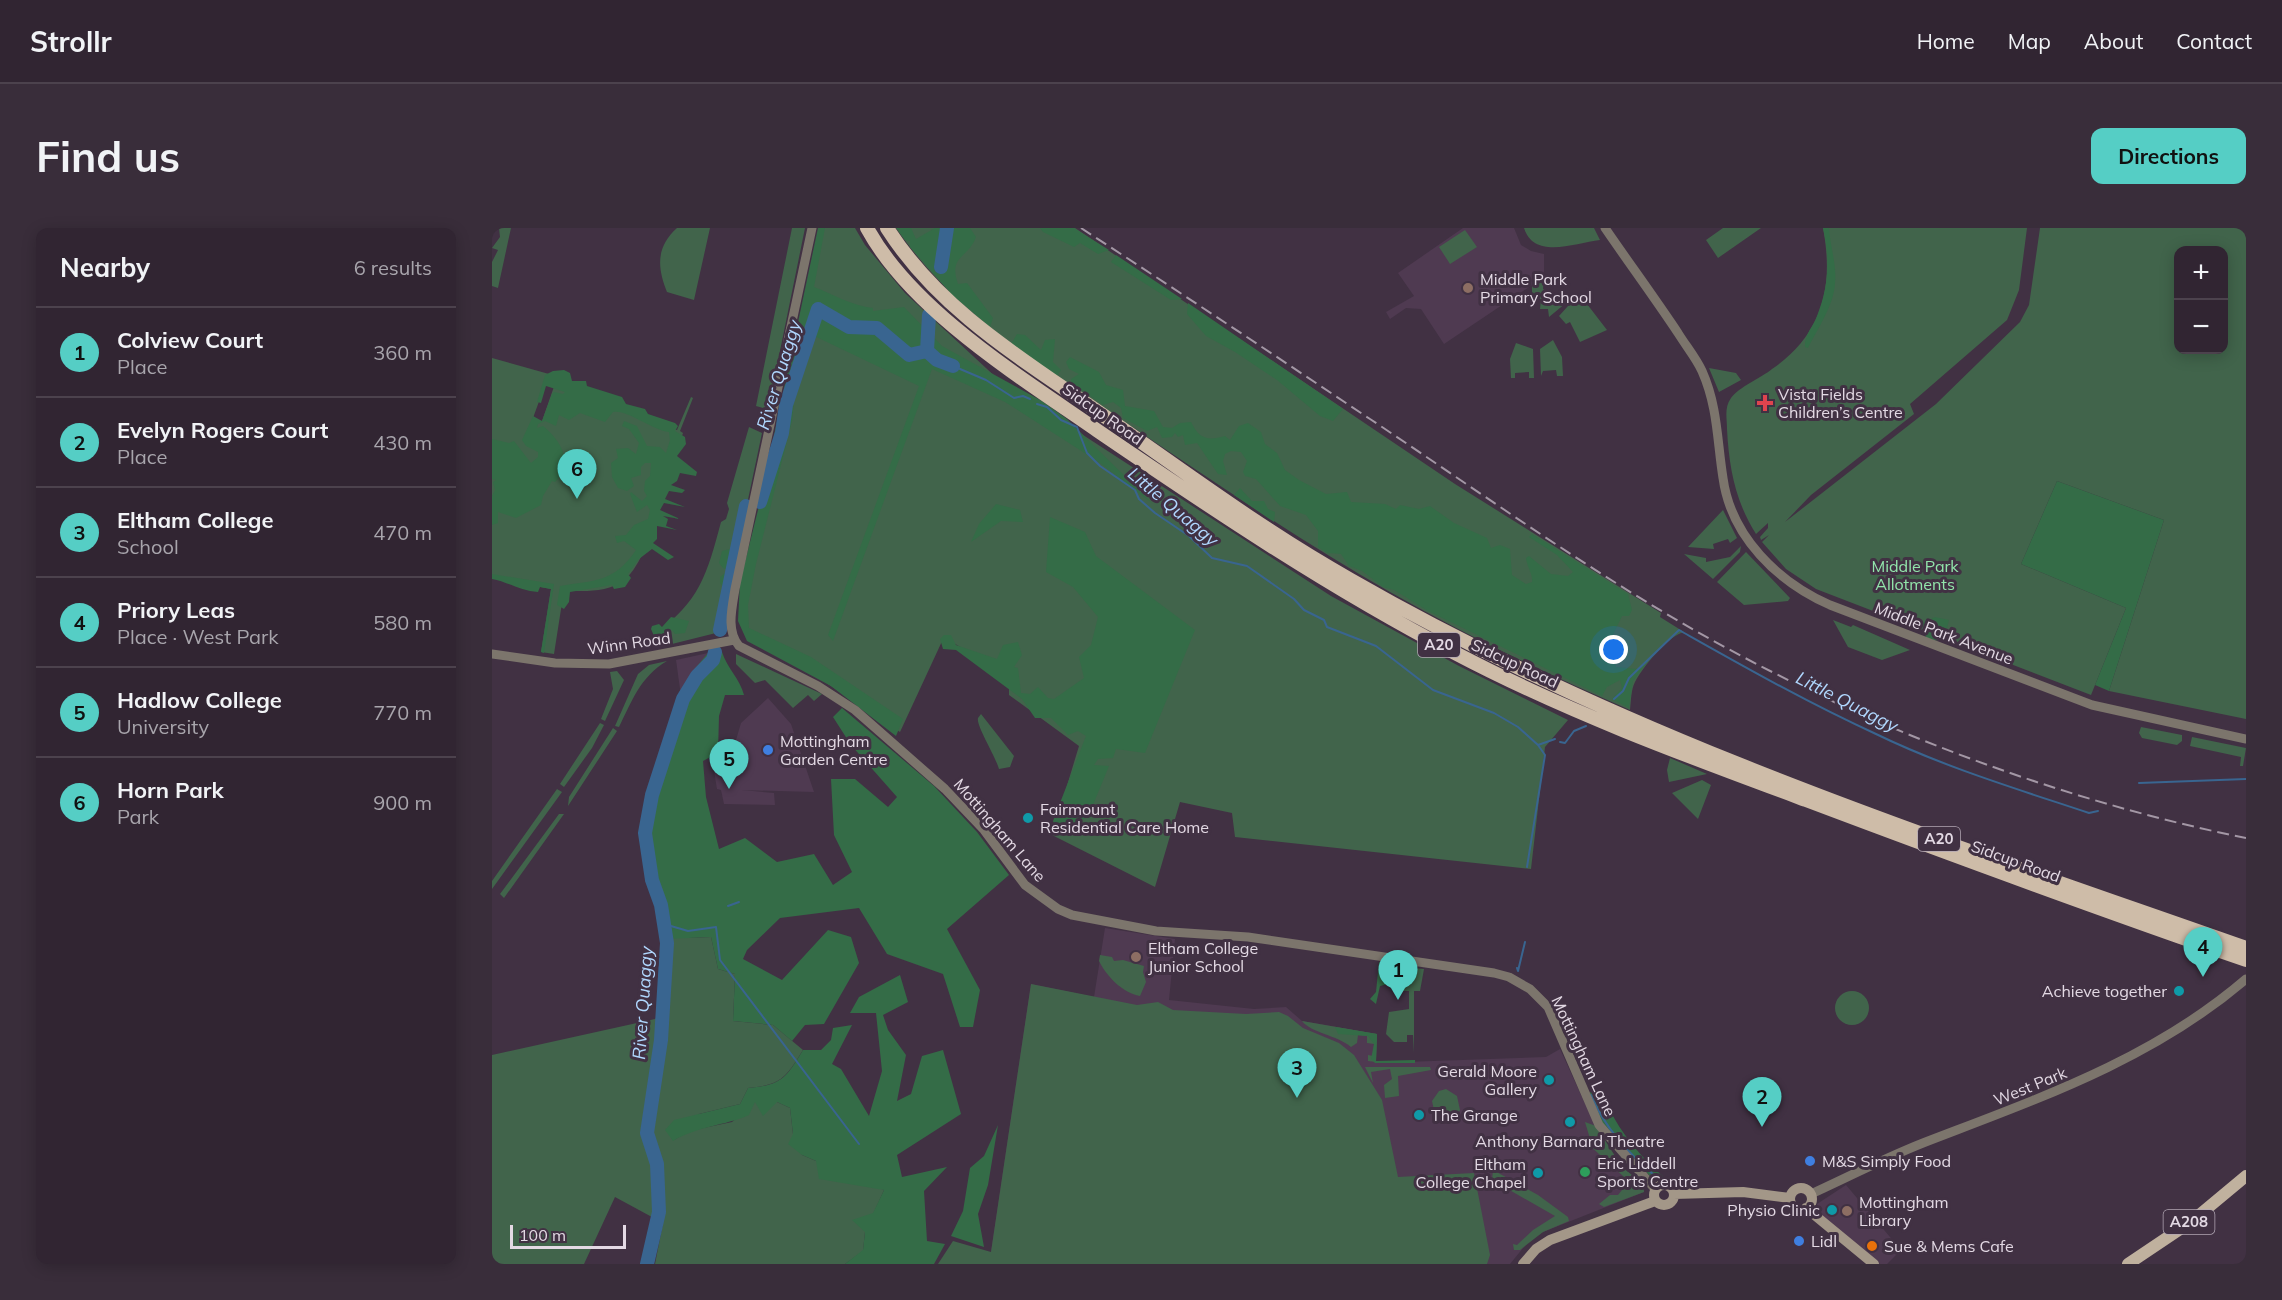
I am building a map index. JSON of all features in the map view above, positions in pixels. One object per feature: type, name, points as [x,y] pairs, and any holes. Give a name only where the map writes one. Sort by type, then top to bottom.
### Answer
[{"type":"highway","name":"Sidcup Road","points":[[867,228],[911,287],[945,319],[1033,386],[1266,545],[1343,592],[1457,655],[1662,746],[1994,870],[2246,960]]},
{"type":"highway","name":"Sidcup Road","points":[[887,228],[926,280],[971,322],[1185,473],[1352,582],[1549,682],[1708,752],[2246,948]]},
{"type":"main road","name":"A208","points":[[2128,1264],[2192,1221],[2246,1176]]},
{"type":"main road","points":[[1655,1201],[1655,1189],[1667,1185],[1674,1194]]},
{"type":"main road","points":[[1806,1208],[1811,1202],[1807,1190],[1799,1188],[1792,1191],[1790,1198],[1793,1206],[1806,1208],[1874,1264]]},
{"type":"main road","points":[[1674,1194],[1743,1192],[1790,1198]]},
{"type":"main road","points":[[1655,1201],[1668,1205],[1674,1194]]},
{"type":"main road","points":[[1523,1264],[1536,1249],[1550,1240],[1655,1201]]},
{"type":"street","points":[[734,640],[731,619],[735,589],[812,228]]},
{"type":"street","name":"Middle Park Avenue","points":[[1605,228],[1702,372],[1715,403],[1723,480],[1736,519],[1752,544],[1782,578],[1807,595],[1830,605],[2092,705],[2246,739]]},
{"type":"street","name":"Winn Road","points":[[492,654],[555,663],[609,664],[734,640]]},
{"type":"street","name":"Mottingham Lane","points":[[734,640],[745,650],[818,686],[855,710],[972,816],[1025,885],[1058,909],[1072,915],[1156,931],[1248,937],[1313,945],[1486,972],[1517,981],[1539,996],[1548,1007],[1599,1125],[1655,1189]]},
{"type":"street","name":"West Park","points":[[1810,1194],[1920,1144],[2044,1098],[2107,1070],[2199,1015],[2246,979]]},
{"type":"shaded area","name":"Middle Park Primary School","points":[[1463,228],[1514,228],[1521,245],[1531,251],[1544,254],[1544,277],[1444,344],[1421,309],[1406,308],[1390,319],[1386,312],[1414,296],[1398,273]]},
{"type":"shaded area","points":[[708,653],[687,686],[681,696],[676,660]]},
{"type":"shaded area","name":"Mottingham Garden Centre","points":[[768,698],[791,724],[814,792],[741,790],[774,793],[775,805],[724,804],[721,790],[717,789],[713,765],[735,760],[736,740],[741,723]]},
{"type":"shaded area","points":[[1105,928],[1175,939],[1169,1000],[1254,1009],[1286,1007],[1302,1021],[1377,1034],[1376,1063],[1546,1057],[1560,1049],[1598,1132],[1622,1167],[1643,1184],[1644,1192],[1543,1232],[1528,1242],[1510,1264],[1006,1264],[991,1252],[1031,984],[1094,997]]},
{"type":"shaded area","points":[[1846,1185],[1901,1250],[1887,1264],[1879,1264],[1819,1214],[1817,1204]]},
{"type":"green space","points":[[499,228],[511,228],[498,288],[492,286],[492,262],[498,250],[492,248],[500,237]]},
{"type":"green space","points":[[677,228],[710,228],[694,300],[667,292],[661,274],[662,250],[670,235]]},
{"type":"green space","points":[[792,228],[805,228],[767,409],[756,406]]},
{"type":"green space","points":[[818,228],[825,228],[814,287],[850,302],[873,308],[873,311],[904,307],[942,346],[1042,401],[1067,419],[1153,504],[1100,463],[1005,402],[932,369],[833,641],[828,635],[919,386],[808,333],[795,390],[792,421],[756,564],[748,605],[749,628],[811,657],[903,719],[896,736],[831,686],[747,641],[738,621],[740,582],[759,506]]},
{"type":"green space","points":[[819,228],[855,228],[865,245],[905,293],[1000,381],[1331,596],[1459,666],[1568,720],[1545,747],[1531,869],[1235,837],[1232,813],[1180,802],[1155,887],[1052,835],[1079,746],[1009,695],[1009,677],[944,637],[900,732],[745,629],[740,609]]},
{"type":"green space","points":[[896,228],[1075,228],[1455,484],[1661,613],[1660,617],[1684,632],[1664,645],[1638,676],[1632,692],[1630,710],[1478,639],[1390,592],[1292,533],[1037,362],[975,315],[946,288]]},
{"type":"green space","points":[[896,228],[911,228],[916,239],[935,228],[970,228],[976,237],[973,244],[957,262],[956,275],[958,284],[967,283],[993,318],[990,327],[953,296],[910,247],[910,241],[905,240]]},
{"type":"green space","points":[[1040,228],[1074,228],[1109,250],[1098,254],[1080,243],[1074,247],[1043,232]]},
{"type":"green space","points":[[1524,228],[1594,228],[1600,240],[1568,246],[1546,247],[1529,238]]},
{"type":"green space","points":[[1723,228],[1761,228],[1718,258],[1706,240]]},
{"type":"green space","name":"Middle Park Allotments","points":[[1823,228],[2027,228],[2019,290],[2007,320],[1910,404],[1914,414],[1811,495],[1785,522],[1936,404],[2020,322],[2029,305],[2040,228],[2246,228],[2246,719],[2109,691],[2164,520],[2057,481],[2021,564],[2126,608],[2091,695],[1816,589],[1786,569],[1762,542],[1769,535],[1761,540],[1760,537],[1768,528],[1768,523],[1756,534],[1738,496],[1729,457],[1727,409],[1735,394],[1789,355],[1803,340],[1821,307],[1827,270]]},
{"type":"green space","points":[[1823,228],[1829,228],[1835,269],[1834,291],[1829,308],[1808,348],[1805,347],[1806,339],[1821,305],[1826,283],[1827,251]]},
{"type":"green space","points":[[1465,230],[1477,247],[1450,264],[1439,247]]},
{"type":"green space","points":[[1116,255],[1182,299],[1171,300],[1111,262]]},
{"type":"green space","points":[[1544,277],[1543,289],[1566,302],[1587,304],[1607,330],[1580,342],[1570,322],[1566,324],[1559,316],[1568,306],[1566,303],[1549,317],[1548,309],[1540,309],[1541,299],[1532,298],[1532,286]]},
{"type":"green space","points":[[1188,303],[1343,409],[1333,421],[1320,416],[1277,380],[1206,336],[1187,314]]},
{"type":"green space","points":[[1017,334],[1025,335],[1041,350],[1045,340],[1055,339],[1053,362],[1061,370],[1057,376],[1011,344]]},
{"type":"green space","points":[[1553,340],[1562,357],[1563,376],[1557,376],[1556,370],[1543,371],[1541,376],[1540,349]]},
{"type":"green space","points":[[1516,343],[1533,349],[1534,378],[1529,378],[1529,372],[1515,373],[1515,378],[1511,378],[1510,359]]},
{"type":"green space","points":[[1070,357],[1099,372],[1106,385],[1123,390],[1125,406],[1154,411],[1163,427],[1172,428],[1180,423],[1191,422],[1197,432],[1205,437],[1225,436],[1230,440],[1239,426],[1248,423],[1261,432],[1265,444],[1277,453],[1285,470],[1326,494],[1347,492],[1351,502],[1385,504],[1396,509],[1400,505],[1419,509],[1430,506],[1454,523],[1487,538],[1491,548],[1500,545],[1510,549],[1512,575],[1526,584],[1532,582],[1526,558],[1529,556],[1551,574],[1568,576],[1573,572],[1557,555],[1529,537],[1532,534],[1628,594],[1632,610],[1629,616],[1622,616],[1610,641],[1620,645],[1620,650],[1612,653],[1616,667],[1637,669],[1646,664],[1633,681],[1629,708],[1612,699],[1622,688],[1620,680],[1607,687],[1602,696],[1428,611],[1394,590],[1383,587],[1362,571],[1349,566],[1341,554],[1327,553],[1318,547],[1318,531],[1306,515],[1280,506],[1256,479],[1245,476],[1243,472],[1247,461],[1241,452],[1231,451],[1225,454],[1223,461],[1227,475],[1218,474],[1197,443],[1185,445],[1183,435],[1178,437],[1175,433],[1172,437],[1162,438],[1157,427],[1147,431],[1123,418],[1121,408],[1113,402],[1103,405],[1071,382],[1071,379],[1079,374],[1069,369],[1066,362]]},
{"type":"green space","points":[[492,358],[549,374],[533,418],[542,421],[557,378],[677,430],[691,397],[693,398],[680,431],[683,433],[659,513],[642,555],[633,571],[617,585],[595,590],[564,590],[554,654],[541,652],[551,589],[492,578]]},
{"type":"green space","points":[[1709,368],[1736,373],[1741,380],[1719,392]]},
{"type":"green space","points":[[564,370],[570,373],[572,381],[586,381],[587,386],[622,397],[626,404],[645,409],[648,414],[675,423],[678,426],[675,431],[685,437],[686,444],[677,456],[697,472],[696,476],[680,473],[677,481],[671,485],[685,490],[682,493],[669,491],[665,499],[685,507],[664,503],[660,510],[680,519],[663,516],[668,519],[666,526],[677,530],[657,526],[657,539],[653,543],[674,557],[668,560],[652,549],[639,559],[628,574],[631,578],[625,587],[614,589],[612,585],[570,592],[569,602],[564,609],[557,605],[560,586],[593,581],[620,569],[636,550],[624,541],[617,543],[615,536],[626,535],[634,525],[648,519],[650,510],[647,505],[637,512],[630,494],[631,492],[642,501],[647,496],[644,491],[645,481],[650,476],[651,463],[645,463],[641,467],[641,475],[631,478],[634,486],[627,491],[618,488],[612,477],[611,463],[618,458],[616,449],[628,448],[636,454],[639,443],[629,429],[622,426],[624,421],[637,426],[647,446],[660,447],[666,453],[670,440],[669,432],[619,412],[613,412],[605,422],[580,413],[569,420],[559,415],[556,426],[545,421],[538,424],[537,428],[543,426],[560,445],[564,459],[561,474],[555,482],[552,481],[543,496],[541,505],[516,518],[498,512],[498,523],[492,525],[492,496],[495,490],[493,482],[496,480],[492,479],[492,439],[509,443],[514,441],[531,463],[538,457],[538,452],[526,446],[522,440],[533,416],[542,421],[552,394],[565,392],[546,386],[541,403],[537,402],[545,375],[553,371]]},
{"type":"green space","points":[[749,427],[762,433],[729,590],[724,631],[660,647],[654,634],[682,610],[700,586],[706,572],[721,522],[726,519],[729,509],[727,503]]},
{"type":"green space","points":[[2057,481],[2164,520],[2109,691],[2095,685],[2126,608],[2021,564]]},
{"type":"green space","points":[[1240,488],[1252,501],[1264,501],[1268,509],[1275,512],[1274,522],[1234,495]]},
{"type":"green space","points":[[996,504],[1020,510],[1023,522],[1001,521],[971,542],[979,524]]},
{"type":"green space","points":[[1723,510],[1737,538],[1730,543],[1728,539],[1713,544],[1714,549],[1688,547]]},
{"type":"green space","points":[[1050,517],[1085,532],[1096,556],[1195,630],[1145,753],[1116,749],[1113,758],[1098,759],[1094,765],[1109,766],[1088,817],[1056,830],[1053,821],[1086,736],[1078,731],[1068,735],[1051,718],[1035,718],[1022,699],[956,650],[943,649],[940,639],[944,635],[951,635],[956,645],[997,659],[1003,645],[1018,642],[1022,655],[1014,667],[1018,668],[1021,693],[1030,694],[1038,687],[1048,698],[1054,699],[1084,678],[1079,657],[1091,645],[1098,617],[1073,587],[1046,572]]},
{"type":"green space","points":[[1741,546],[1740,552],[1713,579],[1684,554],[1706,558],[1706,562],[1730,557]]},
{"type":"green space","points":[[730,549],[736,557],[724,631],[719,632],[717,628],[723,602],[720,599],[726,591],[720,583],[720,577],[729,570],[723,568],[719,563],[722,551]]},
{"type":"green space","points":[[1746,552],[1790,598],[1788,601],[1744,605],[1717,582]]},
{"type":"green space","points":[[492,574],[554,584],[544,653],[541,652],[551,589],[540,587],[538,592],[526,590],[492,579]]},
{"type":"green space","points":[[671,617],[689,621],[685,633],[675,634],[672,630],[666,636],[654,636],[652,626],[659,624],[662,627]]},
{"type":"green space","points":[[1935,617],[1949,620],[1947,628],[1943,631],[1946,635],[1940,640],[1927,641],[1922,623]]},
{"type":"green space","points":[[1833,620],[1851,627],[1853,625],[1910,650],[1882,660],[1848,647]]},
{"type":"green space","points":[[722,652],[744,695],[725,695],[719,716],[718,753],[703,761],[706,797],[719,849],[745,838],[777,862],[814,854],[833,885],[852,872],[834,835],[831,779],[855,779],[888,807],[897,797],[851,745],[833,717],[842,708],[934,786],[977,832],[1009,875],[947,929],[980,990],[973,1027],[960,1027],[943,974],[887,954],[859,908],[780,918],[747,950],[743,959],[782,980],[828,930],[851,937],[859,963],[824,1024],[805,1025],[792,1041],[773,1025],[733,1021],[735,974],[718,969],[711,937],[667,939],[648,860],[645,834],[648,808],[693,671],[708,653]]},
{"type":"green space","points":[[736,654],[822,694],[814,701],[808,695],[793,708],[765,680],[755,683],[736,664]]},
{"type":"green space","points":[[667,661],[643,682],[619,727],[615,726],[638,674],[649,665]]},
{"type":"green space","points":[[617,671],[624,680],[605,721],[601,719],[613,689],[610,672]]},
{"type":"green space","points":[[981,714],[1014,756],[1010,767],[999,769],[978,722]]},
{"type":"green space","points":[[600,723],[604,725],[592,748],[564,787],[560,784]]},
{"type":"green space","points":[[2141,727],[2182,735],[2182,741],[2177,745],[2142,738],[2139,733]]},
{"type":"green space","points":[[613,728],[617,731],[568,806],[569,797]]},
{"type":"green space","points":[[2192,737],[2246,748],[2243,766],[2240,766],[2241,757],[2190,746]]},
{"type":"green space","points":[[1670,758],[1707,774],[1669,782],[1667,770]]},
{"type":"green space","points":[[1702,780],[1711,785],[1698,819],[1672,793]]},
{"type":"green space","points":[[557,789],[562,792],[492,889],[492,881]]},
{"type":"green space","points":[[559,814],[564,814],[504,898],[500,894]]},
{"type":"green space","points":[[666,936],[711,937],[718,969],[735,974],[733,1021],[773,1025],[803,1050],[782,1078],[769,1085],[748,1088],[740,1104],[699,1114],[674,1140],[689,1131],[732,1122],[755,1101],[777,1102],[790,1108],[793,1134],[802,1155],[884,1190],[865,1232],[863,1251],[845,1264],[655,1264],[663,1223],[615,1197],[584,1264],[492,1264],[492,1055],[655,1019],[659,1015],[661,1006],[667,949]]},
{"type":"green space","points":[[1100,955],[1112,957],[1114,961],[1123,960],[1144,966],[1146,982],[1140,996],[1122,988],[1106,973],[1099,961]]},
{"type":"green space","points":[[1379,962],[1396,966],[1391,978],[1387,980],[1388,984],[1380,986],[1376,1004],[1370,999],[1376,992]]},
{"type":"green space","points":[[1401,967],[1424,969],[1420,991],[1414,991],[1414,1053],[1413,1035],[1407,1035],[1407,1042],[1394,1042],[1386,1034],[1389,1012],[1409,1009],[1409,991],[1398,991]]},
{"type":"green space","points":[[900,975],[908,1002],[883,1015],[888,1030],[906,1055],[897,1101],[911,1094],[922,1056],[943,1050],[961,1114],[897,1155],[902,1177],[947,1167],[924,1191],[927,1241],[945,1244],[934,1264],[845,1264],[863,1250],[865,1232],[852,1220],[873,1213],[884,1190],[819,1179],[816,1161],[802,1155],[788,1144],[793,1134],[790,1108],[777,1102],[763,1116],[755,1102],[749,1115],[692,1132],[673,1141],[665,1130],[674,1120],[740,1104],[748,1088],[769,1085],[787,1074],[803,1050],[821,1050],[831,1040],[833,1028],[852,1025],[832,1064],[841,1069],[869,1116],[882,1071],[876,1013],[850,1013],[859,997]]},
{"type":"green space","points":[[1031,984],[1137,1005],[1158,1002],[1173,1010],[1246,1014],[1279,1012],[1303,1028],[1339,1043],[1354,1055],[1382,1100],[1398,1177],[1474,1173],[1490,1255],[1487,1264],[938,1264],[953,1241],[991,1252]]},
{"type":"green space","points":[[1852,991],[1864,996],[1869,1008],[1864,1020],[1852,1025],[1840,1020],[1835,1008],[1840,996]]},
{"type":"green space","points":[[1302,1021],[1377,1034],[1376,1062],[1368,1061],[1368,1055],[1373,1056],[1374,1044],[1367,1043],[1367,1036],[1358,1035],[1357,1043],[1351,1047],[1311,1028]]},
{"type":"green space","points":[[1335,1027],[1377,1034],[1376,1061],[1415,1060],[1415,1063],[1375,1063],[1371,1059],[1374,1044],[1368,1036],[1338,1034]]},
{"type":"green space","points":[[1365,1067],[1430,1067],[1431,1070],[1398,1076],[1399,1096],[1385,1098],[1384,1085],[1392,1079],[1390,1069],[1371,1072],[1373,1083]]},
{"type":"green space","points":[[1446,1089],[1457,1096],[1460,1110],[1453,1121],[1446,1122],[1435,1115],[1432,1101],[1439,1091]]},
{"type":"green space","points":[[1600,1089],[1612,1115],[1627,1138],[1666,1179],[1661,1181],[1650,1176],[1601,1123],[1586,1094]]},
{"type":"green space","points":[[1585,1122],[1596,1126],[1622,1167],[1643,1184],[1644,1192],[1604,1207],[1599,1204],[1610,1195],[1618,1195],[1626,1185],[1620,1180],[1623,1176],[1588,1144],[1591,1142]]},
{"type":"green space","points":[[998,1125],[988,1185],[978,1214],[984,1247],[951,1236],[963,1211],[970,1168],[984,1156]]},
{"type":"green space","points":[[1493,1170],[1538,1195],[1568,1217],[1569,1221],[1543,1232],[1520,1250],[1514,1250],[1513,1244],[1517,1245],[1533,1230],[1555,1216],[1492,1180]]},
{"type":"waterway","name":"River Quaggy","points":[[941,267],[947,228]]},
{"type":"waterway","name":"River Quaggy","points":[[760,502],[782,433],[786,405],[818,309],[849,327],[877,328],[909,355],[927,351]]},
{"type":"waterway","name":"River Quaggy","points":[[927,351],[929,315]]},
{"type":"waterway","points":[[927,351],[937,360],[953,366]]},
{"type":"waterway","points":[[953,366],[986,380],[1014,398],[1023,396],[1030,399]]},
{"type":"waterway","name":"Little Quaggy","points":[[1037,404],[1047,407],[1061,420],[1077,427],[1087,453],[1100,466],[1135,490],[1139,499],[1189,536],[1212,558],[1247,566],[1294,599],[1304,610],[1324,620],[1327,627],[1376,646],[1433,690],[1494,713],[1518,727],[1538,745],[1555,739]]},
{"type":"waterway","name":"River Quaggy","points":[[720,630],[746,506]]},
{"type":"waterway","name":"Little Quaggy","points":[[1614,699],[1623,691],[1629,678],[1679,630],[1801,697],[1902,746],[1954,767],[2089,813],[2098,811]]},
{"type":"waterway","name":"River Quaggy","points":[[647,1264],[659,1212],[657,1164],[647,1133],[661,1040],[667,943],[661,905],[652,880],[645,833],[652,795],[683,699],[697,676],[713,660],[715,652]]},
{"type":"waterway","name":"Little Quaggy","points":[[1560,742],[1565,743],[1574,731],[1586,726]]},
{"type":"waterway","points":[[1527,867],[1545,755],[1538,745]]},
{"type":"waterway","name":"Little Quaggy","points":[[2139,783],[2246,779]]},
{"type":"waterway","points":[[728,906],[739,902]]},
{"type":"waterway","points":[[664,924],[688,931],[716,927],[720,960],[859,1144]]},
{"type":"waterway","points":[[1517,968],[1518,971],[1525,942]]},
{"type":"waterway","points":[[1560,1012],[1568,1040]]},
{"type":"waterway","points":[[1591,1095],[1603,1118],[1618,1139],[1654,1175]]},
{"type":"railway","points":[[1081,228],[1564,549],[1642,599],[1747,659],[1815,693],[1955,753],[2100,802],[2173,822],[2246,838]]},
{"type":"place","name":"Middle Park Primary School","points":[[1468,288]]},
{"type":"place","name":"Vista Fields Children’s Centre","points":[[1765,403]]},
{"type":"place","name":"Horn Park","points":[[577,499]]},
{"type":"place","name":"Mottingham Garden Centre","points":[[768,750]]},
{"type":"place","name":"Hadlow College","points":[[729,789]]},
{"type":"place","name":"Fairmount Residential Care Home","points":[[1028,818]]},
{"type":"place","name":"Eltham College Junior School","points":[[1136,957]]},
{"type":"place","name":"Priory Leas","points":[[2203,977]]},
{"type":"place","name":"Achieve together","points":[[2179,991]]},
{"type":"place","name":"Colview Court","points":[[1398,1000]]},
{"type":"place","name":"Gerald Moore Gallery","points":[[1549,1080]]},
{"type":"place","name":"Eltham College","points":[[1297,1098]]},
{"type":"place","name":"The Grange","points":[[1419,1115]]},
{"type":"place","name":"Anthony Barnard Theatre","points":[[1570,1122]]},
{"type":"place","name":"Evelyn Rogers Court","points":[[1762,1127]]},
{"type":"place","name":"M&S Simply Food","points":[[1810,1161]]},
{"type":"place","name":"Eric Liddell Sports Centre","points":[[1585,1172]]},
{"type":"place","name":"Eltham College Chapel","points":[[1538,1173]]},
{"type":"place","name":"Physio Clinic","points":[[1832,1210]]},
{"type":"place","name":"Mottingham Library","points":[[1847,1211]]},
{"type":"place","name":"Lidl","points":[[1799,1241]]},
{"type":"place","name":"Sue & Mems Cafe","points":[[1872,1246]]}]
